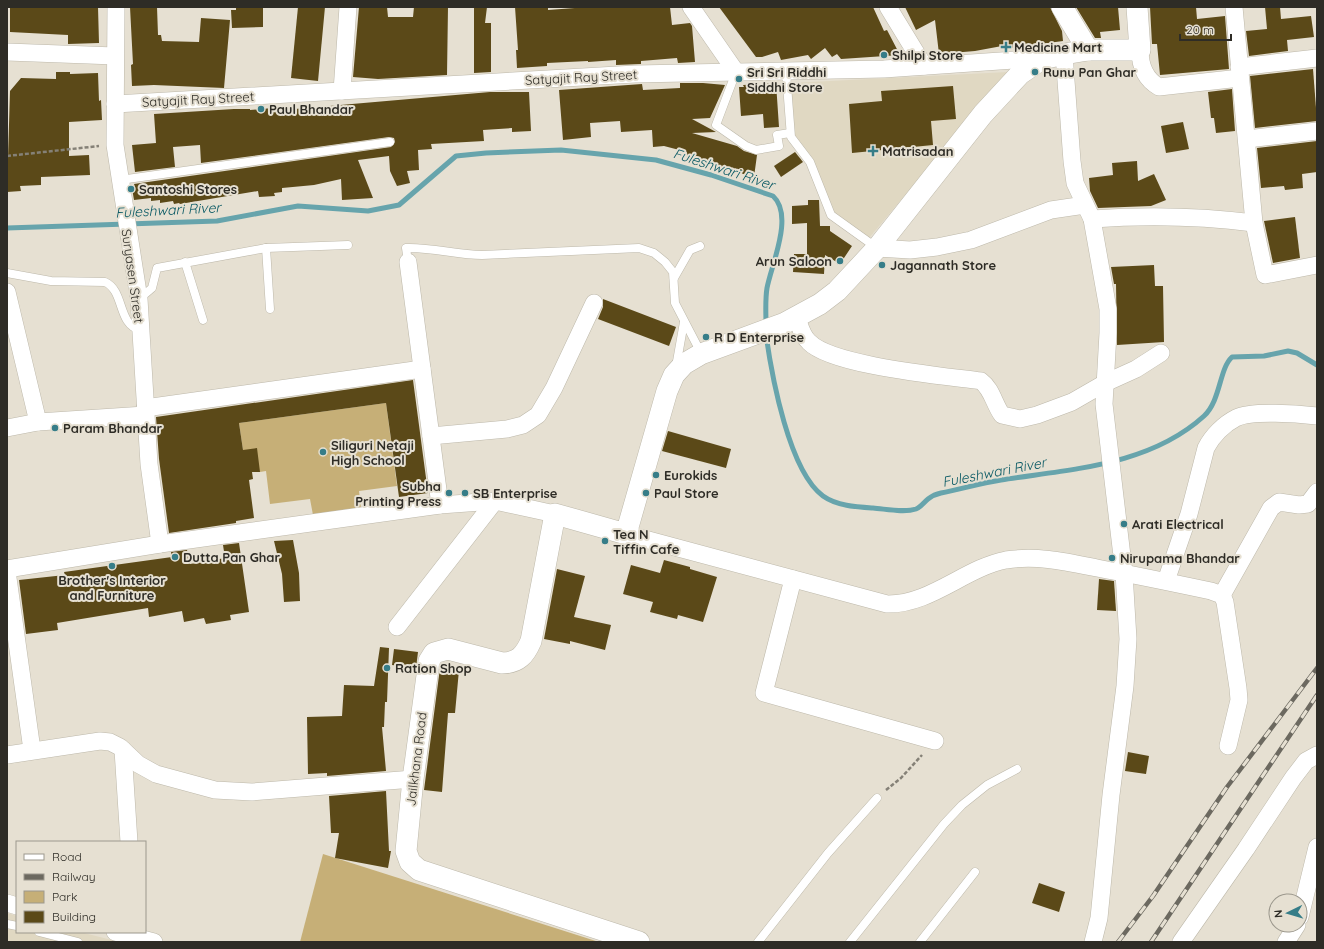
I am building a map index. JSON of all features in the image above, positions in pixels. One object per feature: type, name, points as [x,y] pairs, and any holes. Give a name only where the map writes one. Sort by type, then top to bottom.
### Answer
[{"type":"street","name":"Suryasen Street","points":[[116,7],[115,144],[122,201],[139,299],[149,464],[160,544]]},
{"type":"street","points":[[342,91],[348,7]]},
{"type":"street","points":[[691,7],[736,72]]},
{"type":"street","points":[[888,7],[924,66]]},
{"type":"street","points":[[1062,7],[1088,50]]},
{"type":"street","points":[[1137,7],[1142,66],[1149,80],[1159,87],[1317,58]]},
{"type":"street","points":[[1234,7],[1254,223],[1265,275],[1317,265]]},
{"type":"street","points":[[626,534],[667,391],[674,375],[684,364],[701,354],[791,321],[820,304],[837,291],[877,248],[983,114],[1020,74],[1042,59],[1056,56],[1088,50],[1140,50]]},
{"type":"street","points":[[7,52],[115,56]]},
{"type":"street","points":[[1056,56],[1075,183],[1088,212],[1108,309],[1104,404],[1124,573],[1128,639],[1125,686],[1111,795],[1099,918],[1093,942]]},
{"type":"street","name":"Satyajit Ray Street","points":[[115,104],[635,74],[884,69],[1056,56]]},
{"type":"street","points":[[1246,139],[1317,131]]},
{"type":"street","points":[[877,248],[910,250],[937,247],[971,240],[1051,210],[1217,218],[1254,223]]},
{"type":"street","points":[[408,262],[440,506]]},
{"type":"street","points":[[7,292],[38,422]]},
{"type":"street","points":[[431,436],[507,429],[523,425],[538,415],[554,388],[594,303]]},
{"type":"street","points":[[791,321],[808,342],[826,352],[840,357],[905,371],[981,381],[988,386],[995,406],[1002,415],[1020,419],[1037,415],[1072,402],[1105,383],[1136,369],[1161,353]]},
{"type":"street","points":[[7,428],[38,422],[145,411],[422,369]]},
{"type":"street","points":[[1166,581],[1189,514],[1206,448],[1211,438],[1237,418],[1250,414],[1317,416]]},
{"type":"street","points":[[1222,595],[1271,508],[1280,502],[1299,505],[1308,504],[1317,492]]},
{"type":"street","points":[[397,627],[495,501]]},
{"type":"street","points":[[32,750],[7,570],[160,544],[440,506],[495,501],[555,514],[878,602],[897,604],[912,601],[988,566],[1011,560],[1038,558],[1166,581],[1211,591],[1222,595],[1225,602],[1238,694],[1228,746]]},
{"type":"street","name":"Jailkhana Road","points":[[555,514],[531,641],[523,656],[510,663],[502,663],[448,649],[434,653],[429,661],[413,779],[406,851],[410,862],[419,870],[639,942]]},
{"type":"street","points":[[793,579],[764,693],[935,741]]},
{"type":"street","points":[[7,755],[32,750],[100,741],[110,742],[123,750],[138,764],[156,774],[215,790],[252,792],[413,779]]},
{"type":"street","points":[[123,750],[129,841]]},
{"type":"street","points":[[1181,942],[1246,849],[1292,778],[1306,761],[1317,755]]},
{"type":"street","points":[[1306,893],[1317,847]]},
{"type":"street","points":[[122,933],[135,935],[154,942]]},
{"type":"street","points":[[1286,942],[1292,933]]},
{"type":"lane","points":[[736,72],[716,126],[746,146],[756,150],[779,146],[777,135],[790,133]]},
{"type":"lane","points":[[786,72],[790,133],[793,142],[810,162],[831,215],[877,248]]},
{"type":"lane","points":[[120,180],[390,142]]},
{"type":"lane","points":[[139,299],[152,288],[157,268],[266,248],[348,245]]},
{"type":"lane","points":[[674,278],[690,250],[700,246]]},
{"type":"lane","points":[[266,248],[270,309]]},
{"type":"lane","points":[[408,262],[406,248],[429,249],[465,255],[482,256],[639,248],[654,253],[665,262],[673,272],[675,303],[701,354]]},
{"type":"lane","points":[[185,262],[203,320]]},
{"type":"lane","points":[[7,273],[51,281],[105,282],[115,290],[127,322],[140,330]]},
{"type":"lane","points":[[674,375],[684,322]]},
{"type":"lane","points":[[850,942],[944,824],[962,805],[987,785],[1017,769]]},
{"type":"lane","points":[[758,942],[828,854],[878,798]]},
{"type":"lane","points":[[920,942],[975,872]]},
{"type":"lane","points":[[43,933],[78,942]]},
{"type":"path","points":[[7,156],[115,144]]},
{"type":"path","points":[[878,798],[901,778],[935,741]]},
{"type":"shaded area","name":"Matrisadan","points":[[1008,72],[869,238],[833,214],[795,140],[790,83]]},
{"type":"shaded area","points":[[7,913],[16,916],[16,933],[84,933],[120,942],[7,942]]},
{"type":"green space","points":[[386,403],[397,486],[359,491],[361,508],[313,515],[310,499],[270,504],[266,471],[260,472],[243,450],[239,423]]},
{"type":"green space","points":[[323,854],[599,942],[300,942]]},
{"type":"building","points":[[10,7],[98,7],[99,43],[68,44],[68,35],[10,32]]},
{"type":"building","points":[[130,7],[157,7],[158,35],[161,35],[162,41],[199,42],[201,18],[230,20],[224,88],[154,85],[132,86],[131,65],[133,64]]},
{"type":"building","points":[[236,7],[263,7],[263,27],[232,28],[231,10],[236,10]]},
{"type":"building","points":[[298,7],[325,7],[318,81],[291,78]]},
{"type":"building","points":[[359,7],[387,7],[388,17],[413,17],[414,7],[448,7],[447,75],[378,79],[353,77]]},
{"type":"building","points":[[474,7],[487,7],[485,23],[491,23],[491,72],[474,73]]},
{"type":"building","points":[[515,7],[548,7],[548,10],[588,7],[670,7],[672,25],[690,23],[692,26],[695,62],[678,63],[677,58],[641,61],[641,64],[616,65],[616,60],[547,63],[547,66],[517,68],[516,50],[518,50]]},
{"type":"building","points":[[719,7],[873,7],[884,31],[887,30],[900,55],[841,59],[837,54],[832,57],[825,48],[811,59],[808,55],[781,60],[778,52],[762,57],[756,57]]},
{"type":"building","points":[[905,7],[1050,7],[1062,31],[1063,41],[1002,49],[1002,46],[975,51],[939,54],[935,20],[916,30]]},
{"type":"building","points":[[1076,7],[1118,7],[1120,30],[1100,32],[1101,38],[1095,38]]},
{"type":"building","points":[[1150,7],[1196,7],[1197,19],[1225,16],[1229,69],[1160,75],[1157,44],[1152,44]]},
{"type":"building","points":[[1265,7],[1280,7],[1281,19],[1311,16],[1314,37],[1287,40],[1288,51],[1249,56],[1246,31],[1267,29]]},
{"type":"building","points":[[1313,69],[1317,121],[1255,128],[1250,76]]},
{"type":"building","points":[[56,72],[70,72],[70,74],[98,73],[99,101],[101,100],[102,120],[69,122],[69,156],[89,155],[90,175],[41,177],[41,185],[20,186],[21,191],[7,192],[10,91],[21,78],[56,79]]},
{"type":"building","points":[[680,83],[725,85],[710,118],[692,119],[716,132],[692,133],[737,146],[744,151],[757,155],[754,177],[685,157],[687,152],[664,146],[653,147],[652,130],[621,132],[620,121],[590,123],[591,137],[563,140],[559,90],[642,84],[643,90],[680,88]]},
{"type":"building","points":[[776,83],[779,127],[764,128],[763,114],[741,116],[739,87],[744,87],[743,85]]},
{"type":"building","points":[[953,86],[956,119],[931,121],[933,145],[852,153],[849,104],[882,101],[881,91]]},
{"type":"building","points":[[1232,89],[1235,131],[1216,133],[1214,118],[1211,118],[1208,92]]},
{"type":"building","points":[[490,92],[529,92],[531,131],[512,132],[512,128],[483,130],[484,141],[431,144],[432,149],[418,150],[419,170],[407,171],[410,183],[397,186],[390,171],[389,156],[358,160],[373,198],[342,200],[341,179],[314,185],[282,188],[282,192],[274,193],[275,196],[259,197],[258,191],[180,204],[174,204],[173,201],[160,203],[160,200],[151,201],[151,198],[134,200],[132,188],[135,187],[134,184],[391,147],[395,142],[394,138],[389,137],[201,163],[200,145],[173,147],[175,167],[135,172],[132,145],[156,143],[154,114],[234,109],[250,110],[283,107],[283,110]]},
{"type":"building","points":[[1183,122],[1189,149],[1166,153],[1161,126]]},
{"type":"building","points":[[1317,141],[1317,172],[1302,174],[1303,188],[1285,190],[1284,186],[1261,188],[1257,148]]},
{"type":"building","points":[[795,152],[803,162],[781,177],[774,166]]},
{"type":"building","points":[[1137,161],[1138,181],[1154,174],[1166,200],[1151,206],[1098,208],[1090,191],[1089,178],[1113,175],[1112,163]]},
{"type":"building","points":[[808,200],[819,200],[820,226],[830,226],[830,231],[852,246],[840,264],[825,255],[824,274],[793,272],[794,254],[807,254],[807,223],[792,224],[792,206],[808,205]]},
{"type":"building","points":[[1295,217],[1300,258],[1273,263],[1264,221]]},
{"type":"building","points":[[1154,265],[1155,286],[1163,286],[1164,342],[1117,345],[1116,284],[1114,284],[1111,267]]},
{"type":"building","points":[[603,299],[676,327],[669,346],[598,319],[603,307]]},
{"type":"building","points":[[413,380],[428,493],[399,497],[386,403],[239,423],[243,450],[257,448],[260,472],[252,472],[253,479],[249,480],[254,518],[236,521],[236,523],[169,533],[159,459],[156,417]]},
{"type":"building","points":[[668,431],[731,449],[726,468],[662,451]]},
{"type":"building","points":[[293,540],[299,573],[300,601],[284,602],[282,574],[274,541]]},
{"type":"building","points":[[239,543],[249,612],[230,615],[231,620],[206,624],[204,618],[184,622],[182,611],[149,617],[148,608],[57,623],[58,630],[26,634],[19,580],[65,575],[64,572],[172,557],[171,552],[187,550],[190,564],[225,558],[223,545]]},
{"type":"building","points":[[664,560],[690,567],[690,569],[717,577],[703,622],[678,615],[677,619],[650,612],[653,602],[623,594],[631,565],[660,573]]},
{"type":"building","points":[[557,569],[585,576],[574,617],[611,625],[605,650],[570,641],[570,644],[544,639]]},
{"type":"building","points":[[1099,579],[1114,581],[1116,611],[1097,610]]},
{"type":"building","points":[[380,647],[389,648],[387,702],[385,702],[384,727],[382,727],[386,771],[327,776],[327,773],[308,774],[307,717],[342,716],[344,685],[374,686]]},
{"type":"building","points":[[394,649],[418,652],[416,668],[392,665]]},
{"type":"building","points":[[440,668],[459,670],[455,713],[448,713],[442,792],[424,790]]},
{"type":"building","points":[[1128,752],[1149,756],[1146,774],[1125,771]]},
{"type":"building","points":[[386,791],[389,851],[391,851],[388,868],[335,858],[339,833],[331,833],[329,796]]},
{"type":"building","points":[[1039,883],[1065,892],[1059,912],[1032,903]]},
{"type":"waterway","name":"Fuleshwari River","points":[[7,228],[217,221],[298,206],[368,211],[399,205],[456,156],[486,153],[561,150],[656,160],[711,175],[773,196],[779,204],[782,215],[782,227],[777,253],[767,288],[766,325]]},
{"type":"waterway","name":"Fuleshwari River","points":[[766,335],[784,422],[801,466],[811,484],[823,496],[834,502],[854,506],[901,511],[916,509],[934,495],[939,493],[994,481],[1108,463],[1159,446],[1182,433],[1204,416],[1210,409],[1214,402],[1225,369],[1232,357],[1264,356],[1288,351],[1297,353],[1317,365]]},
{"type":"railway","points":[[1118,942],[1153,896],[1227,787],[1317,668]]},
{"type":"railway","points":[[1151,942],[1317,695]]},
{"type":"place","name":"Medicine Mart","points":[[1006,47]]},
{"type":"place","name":"Shilpi Store","points":[[884,55]]},
{"type":"place","name":"Runu Pan Ghar","points":[[1035,72]]},
{"type":"place","name":"Sri Sri Riddhi Siddhi Store","points":[[739,79]]},
{"type":"place","name":"Paul Bhandar","points":[[261,109]]},
{"type":"place","name":"Matrisadan","points":[[873,151]]},
{"type":"place","name":"Santoshi Stores","points":[[131,189]]},
{"type":"place","name":"Arun Saloon","points":[[840,261]]},
{"type":"place","name":"Jagannath Store","points":[[882,265]]},
{"type":"place","name":"R D Enterprise","points":[[706,337]]},
{"type":"place","name":"Param Bhandar","points":[[55,428]]},
{"type":"place","name":"Siliguri Netaji High School","points":[[323,452]]},
{"type":"place","name":"Eurokids","points":[[656,475]]},
{"type":"place","name":"Subha Printing Press","points":[[449,493]]},
{"type":"place","name":"SB Enterprise","points":[[465,493]]},
{"type":"place","name":"Paul Store","points":[[646,493]]},
{"type":"place","name":"Arati Electrical","points":[[1124,524]]},
{"type":"place","name":"Tea N Tiffin Cafe","points":[[605,541]]},
{"type":"place","name":"Dutta Pan Ghar","points":[[175,557]]},
{"type":"place","name":"Nirupama Bhandar","points":[[1112,558]]},
{"type":"place","name":"Brother's Interior and Furniture","points":[[112,566]]},
{"type":"place","name":"Ration Shop","points":[[387,668]]}]
